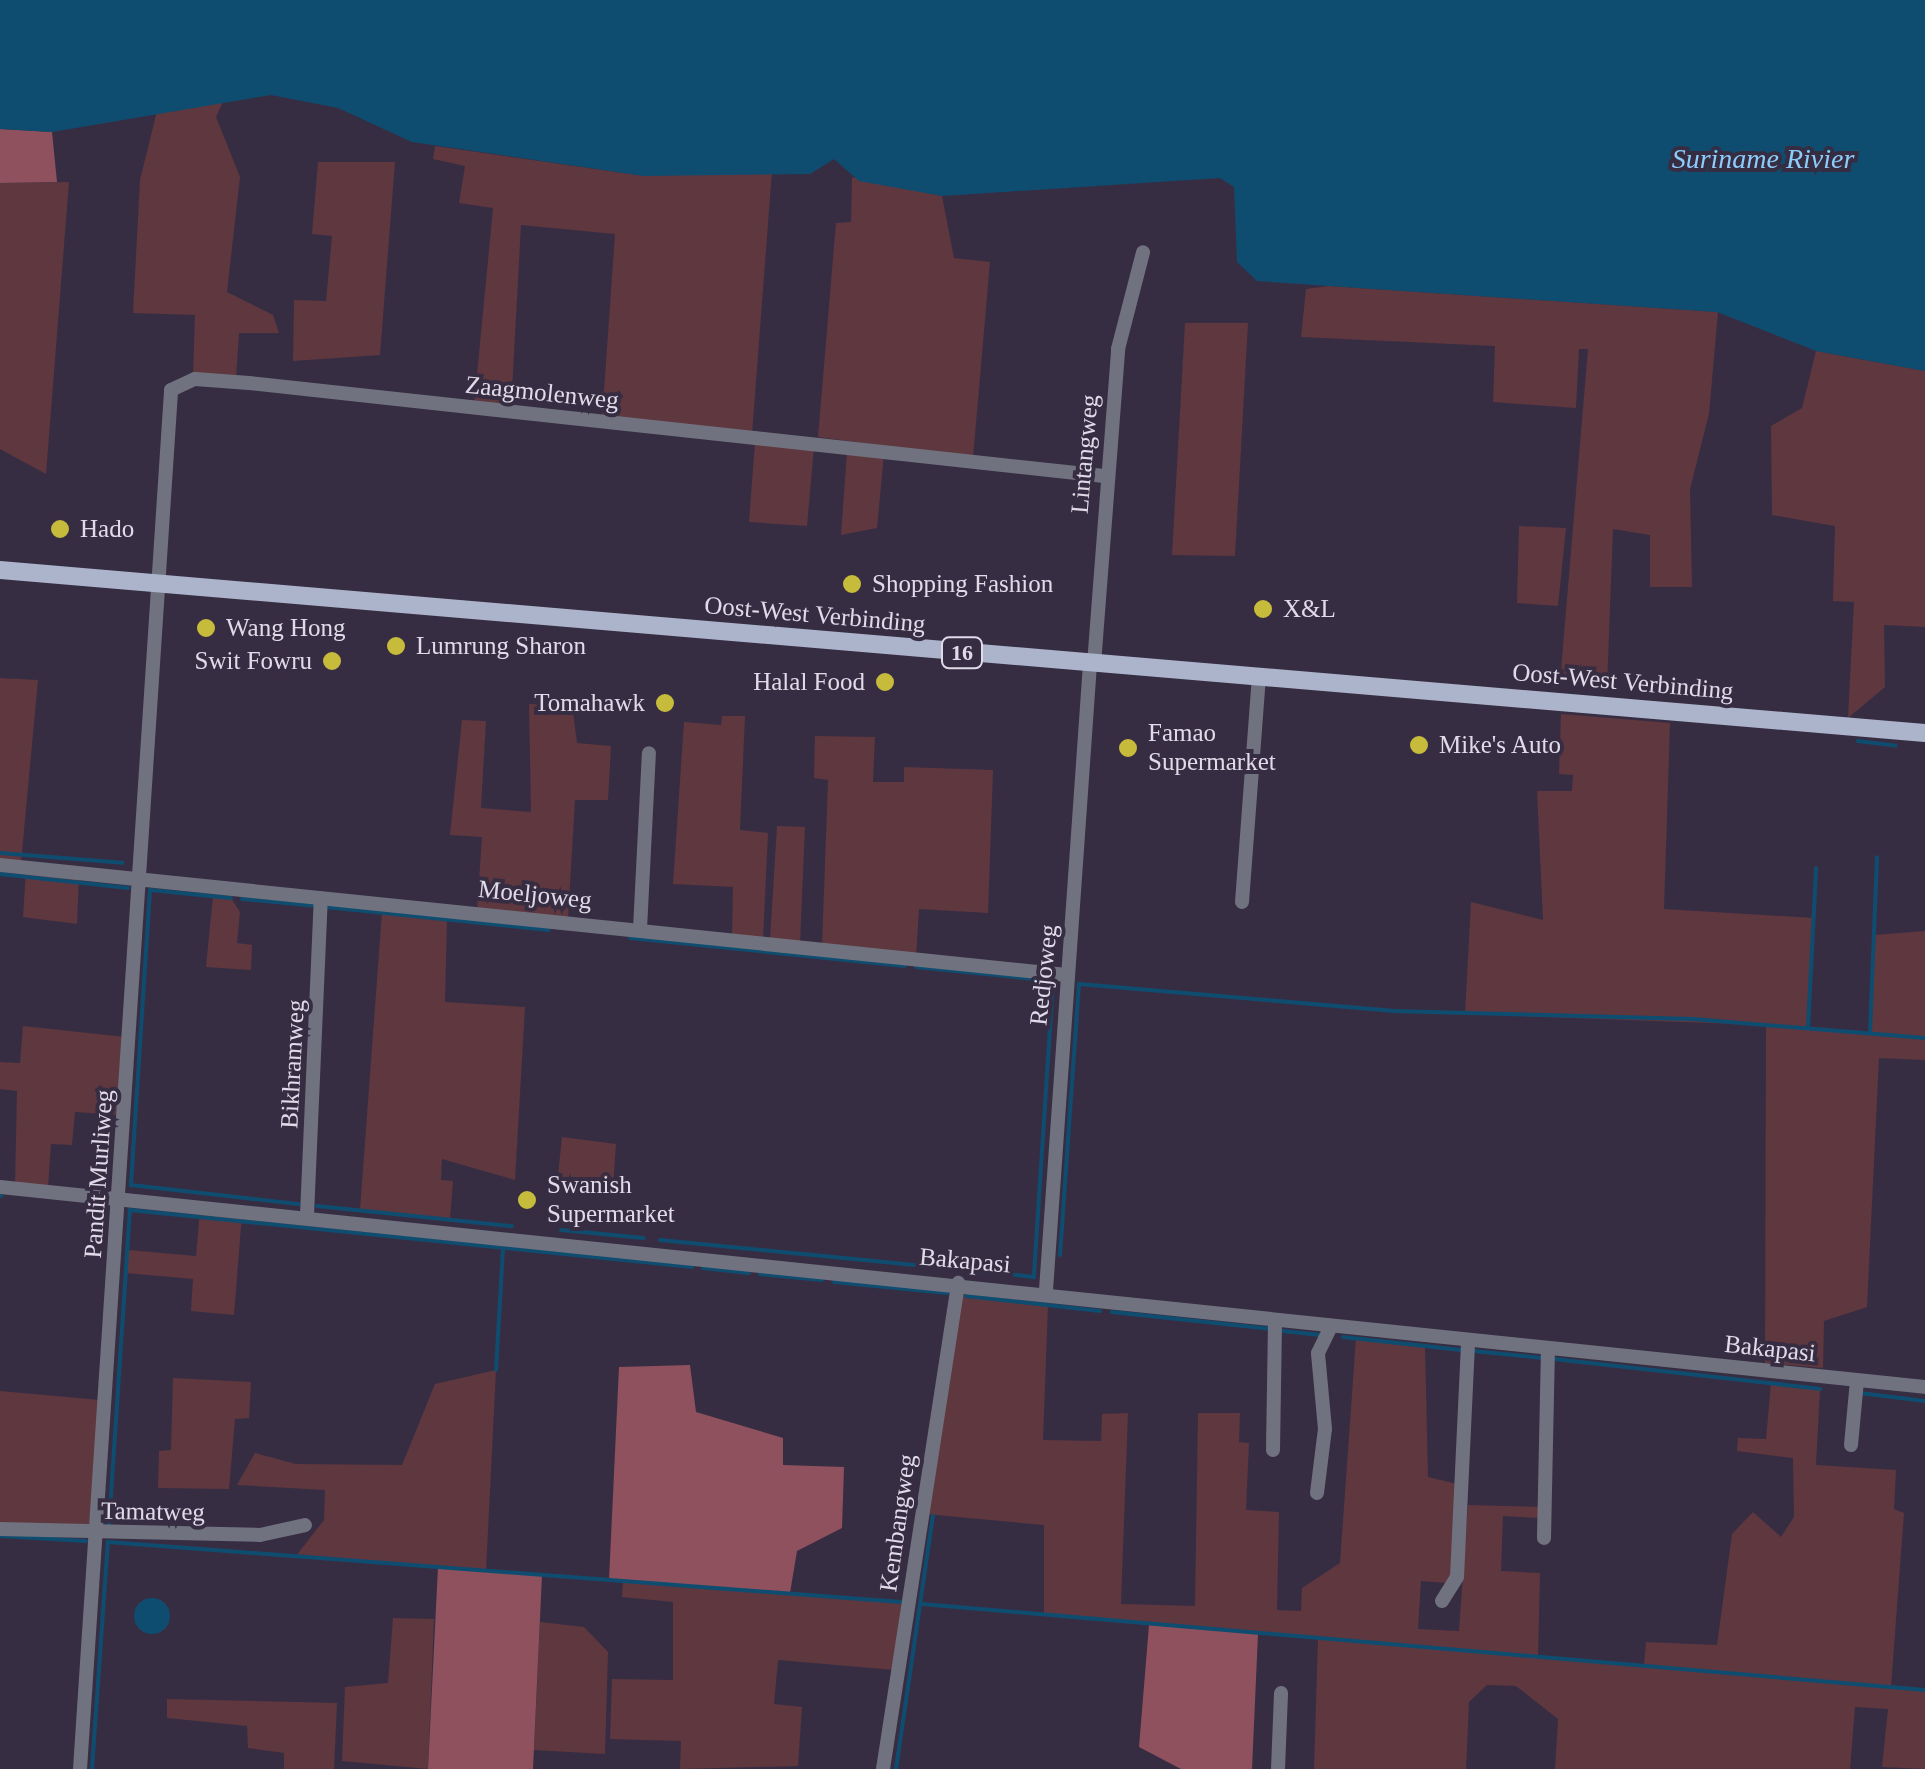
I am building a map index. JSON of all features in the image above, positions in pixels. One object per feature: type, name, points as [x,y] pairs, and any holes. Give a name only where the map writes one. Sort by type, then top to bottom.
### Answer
[{"type":"main road","name":"Oost-West Verbinding","points":[[0,570],[1925,733]]},
{"type":"street","name":"Lintangweg","points":[[1092,664],[1104,476],[1118,350],[1143,252]]},
{"type":"street","name":"Zaagmolenweg","points":[[157,582],[167,399],[178,382],[195,378],[1104,476]]},
{"type":"street","name":"Pandit Murliweg","points":[[80,1769],[120,1201],[157,582]]},
{"type":"street","name":"Redjoweg","points":[[1046,1290],[1066,976],[1092,664]]},
{"type":"street","points":[[1242,902],[1259,677]]},
{"type":"street","points":[[640,928],[650,753]]},
{"type":"street","name":"Moeljoweg","points":[[0,864],[321,905],[640,928],[1066,976]]},
{"type":"street","name":"Bikhramweg","points":[[308,1215],[321,905]]},
{"type":"street","name":"Bakapasi","points":[[0,1187],[1046,1290],[1275,1320],[1925,1388]]},
{"type":"street","name":"Kembangweg","points":[[883,1769],[958,1283]]},
{"type":"street","points":[[1272,1450],[1275,1320]]},
{"type":"street","points":[[1317,1493],[1325,1429],[1318,1353],[1331,1326]]},
{"type":"street","points":[[1442,1601],[1457,1577],[1468,1340]]},
{"type":"street","points":[[1544,1538],[1548,1349]]},
{"type":"street","points":[[1851,1445],[1857,1380]]},
{"type":"street","name":"Tamatweg","points":[[0,1529],[260,1535],[305,1525]]},
{"type":"street","points":[[1278,1769],[1281,1692]]},
{"type":"shaded area","points":[[225,97],[216,117],[240,177],[227,292],[273,315],[279,333],[239,333],[236,379],[193,376],[195,315],[133,313],[140,180],[157,111]]},
{"type":"shaded area","points":[[0,129],[52,132],[57,182],[0,183]]},
{"type":"shaded area","points":[[435,146],[644,176],[772,171],[752,434],[602,419],[615,234],[521,225],[511,409],[474,406],[493,208],[459,203],[465,166],[433,159]]},
{"type":"shaded area","points":[[318,162],[395,162],[380,355],[293,361],[294,300],[326,301],[332,236],[312,234]]},
{"type":"shaded area","points":[[852,177],[942,196],[954,258],[990,262],[973,458],[818,437],[836,223],[851,222]]},
{"type":"shaded area","points":[[69,182],[46,474],[0,449],[0,183]]},
{"type":"shaded area","points":[[1329,286],[1718,312],[1709,414],[1690,489],[1692,587],[1650,587],[1650,535],[1613,529],[1607,687],[1560,682],[1588,349],[1579,349],[1576,408],[1493,402],[1495,346],[1301,337],[1306,289]]},
{"type":"shaded area","points":[[1185,323],[1248,323],[1235,556],[1172,555]]},
{"type":"shaded area","points":[[1816,351],[1925,371],[1925,627],[1884,625],[1885,687],[1848,718],[1854,602],[1833,601],[1835,526],[1772,515],[1771,426],[1802,408]]},
{"type":"shaded area","points":[[755,442],[814,447],[807,526],[749,522]]},
{"type":"shaded area","points":[[847,451],[884,454],[877,528],[841,535]]},
{"type":"shaded area","points":[[1519,526],[1566,528],[1558,606],[1517,603]]},
{"type":"shaded area","points":[[0,678],[38,680],[21,863],[0,861]]},
{"type":"shaded area","points":[[529,704],[572,705],[577,743],[611,746],[608,800],[575,800],[568,918],[477,910],[482,837],[450,835],[462,720],[486,721],[481,808],[531,812]]},
{"type":"shaded area","points":[[1561,714],[1670,723],[1664,909],[1814,918],[1809,1028],[1870,1033],[1874,935],[1925,931],[1925,1060],[1879,1058],[1867,1307],[1824,1321],[1823,1368],[1765,1363],[1766,1025],[1465,1014],[1471,902],[1543,920],[1537,791],[1572,791],[1573,775],[1559,774]]},
{"type":"shaded area","points":[[722,716],[745,716],[740,830],[768,833],[763,939],[732,936],[733,887],[673,884],[684,722],[721,725]]},
{"type":"shaded area","points":[[815,736],[875,737],[873,782],[904,782],[904,767],[993,770],[988,913],[919,909],[916,957],[822,946],[828,780],[814,778]]},
{"type":"shaded area","points":[[777,826],[805,827],[800,943],[770,939]]},
{"type":"shaded area","points":[[26,870],[79,876],[77,924],[23,917]]},
{"type":"shaded area","points":[[213,896],[231,898],[240,912],[237,943],[252,945],[251,970],[206,967]]},
{"type":"shaded area","points":[[382,912],[447,919],[445,1002],[525,1007],[515,1180],[442,1159],[441,1180],[453,1181],[450,1219],[360,1210]]},
{"type":"shaded area","points":[[23,1026],[125,1037],[120,1115],[75,1112],[72,1145],[51,1144],[48,1187],[15,1184],[17,1091],[0,1089],[0,1062],[20,1063]]},
{"type":"shaded area","points":[[562,1137],[616,1144],[613,1186],[557,1185]]},
{"type":"shaded area","points":[[200,1210],[242,1214],[234,1315],[191,1311],[193,1279],[126,1273],[128,1250],[196,1256]]},
{"type":"shaded area","points":[[960,1295],[1048,1305],[1043,1440],[1101,1441],[1102,1414],[1128,1413],[1121,1604],[1195,1606],[1198,1413],[1240,1413],[1239,1442],[1249,1443],[1246,1510],[1279,1512],[1277,1610],[1301,1611],[1302,1588],[1340,1563],[1356,1338],[1425,1346],[1428,1477],[1461,1485],[1456,1572],[1447,1583],[1421,1581],[1418,1629],[1459,1631],[1468,1505],[1540,1507],[1539,1518],[1503,1516],[1501,1571],[1540,1573],[1538,1657],[1644,1666],[1646,1642],[1717,1645],[1732,1534],[1753,1512],[1781,1537],[1794,1517],[1793,1458],[1737,1451],[1738,1438],[1766,1439],[1771,1383],[1820,1389],[1816,1465],[1896,1470],[1894,1509],[1904,1513],[1891,1687],[1925,1690],[1925,1769],[1882,1767],[1888,1709],[1855,1707],[1850,1769],[1555,1769],[1558,1719],[1516,1686],[1487,1685],[1469,1702],[1466,1769],[1314,1769],[1318,1639],[1044,1616],[1044,1525],[925,1514]]},
{"type":"shaded area","points":[[690,1365],[696,1412],[783,1438],[783,1465],[844,1467],[842,1528],[797,1551],[790,1593],[609,1580],[619,1367]]},
{"type":"shaded area","points":[[496,1370],[486,1571],[296,1556],[324,1520],[325,1490],[237,1485],[255,1453],[296,1464],[402,1465],[435,1384]]},
{"type":"shaded area","points":[[173,1378],[251,1382],[249,1418],[235,1419],[229,1489],[158,1488],[159,1451],[171,1450]]},
{"type":"shaded area","points":[[0,1391],[100,1400],[89,1527],[0,1526]]},
{"type":"shaded area","points":[[438,1567],[542,1575],[533,1769],[428,1769]]},
{"type":"shaded area","points":[[623,1581],[905,1602],[895,1670],[778,1660],[774,1704],[802,1707],[798,1766],[680,1769],[681,1741],[610,1739],[612,1679],[673,1680],[673,1602],[622,1597]]},
{"type":"shaded area","points":[[393,1618],[434,1619],[428,1769],[342,1761],[345,1687],[388,1683]]},
{"type":"shaded area","points":[[540,1622],[584,1627],[608,1652],[605,1754],[534,1750]]},
{"type":"shaded area","points":[[1149,1625],[1258,1634],[1252,1769],[1181,1769],[1139,1747]]},
{"type":"shaded area","points":[[167,1699],[337,1703],[334,1769],[284,1769],[284,1753],[248,1748],[247,1726],[167,1718]]},
{"type":"water","name":"Suriname Rivier","points":[[0,0],[1925,0],[1925,371],[1816,351],[1717,312],[1257,281],[1237,262],[1234,187],[1220,178],[942,196],[859,181],[834,159],[810,174],[644,176],[412,142],[338,108],[271,95],[52,132],[0,129]]},
{"type":"water","points":[[152,1598],[165,1603],[170,1616],[165,1629],[152,1634],[139,1629],[134,1616],[139,1603]]},
{"type":"waterway","points":[[1858,741],[1896,746]]},
{"type":"waterway","points":[[0,853],[123,863]]},
{"type":"waterway","points":[[1870,1032],[1877,857]]},
{"type":"waterway","points":[[1808,1028],[1816,868]]},
{"type":"waterway","points":[[0,874],[128,888]]},
{"type":"waterway","points":[[231,898],[150,890],[131,1185],[299,1204]]},
{"type":"waterway","points":[[242,899],[317,906]]},
{"type":"waterway","points":[[326,907],[549,930]]},
{"type":"waterway","points":[[630,938],[905,966]]},
{"type":"waterway","points":[[916,967],[1053,981],[1034,1277],[996,1273]]},
{"type":"waterway","points":[[1060,1255],[1079,984],[1392,1011],[1693,1019],[1925,1038]]},
{"type":"waterway","points":[[317,1206],[512,1226]]},
{"type":"waterway","points":[[109,1525],[130,1210],[692,1267]]},
{"type":"waterway","points":[[561,1230],[644,1238]]},
{"type":"waterway","points":[[660,1240],[988,1272]]},
{"type":"waterway","points":[[496,1370],[503,1250]]},
{"type":"waterway","points":[[703,1268],[749,1273]]},
{"type":"waterway","points":[[760,1274],[822,1280]]},
{"type":"waterway","points":[[834,1282],[947,1293]]},
{"type":"waterway","points":[[966,1296],[1100,1311]]},
{"type":"waterway","points":[[1112,1312],[1272,1329]]},
{"type":"waterway","points":[[1283,1331],[1321,1335]]},
{"type":"waterway","points":[[1343,1337],[1461,1350]]},
{"type":"waterway","points":[[1473,1351],[1543,1358]]},
{"type":"waterway","points":[[1554,1359],[1820,1389]]},
{"type":"waterway","points":[[1860,1393],[1925,1401]]},
{"type":"waterway","points":[[896,1769],[933,1516]]},
{"type":"waterway","points":[[1,1536],[86,1541]]},
{"type":"waterway","points":[[92,1769],[108,1542],[901,1602]]},
{"type":"waterway","points":[[922,1604],[1925,1690]]},
{"type":"place","name":"Hado","points":[[60,529]]},
{"type":"place","name":"Shopping Fashion","points":[[852,584]]},
{"type":"place","name":"X&L","points":[[1263,609]]},
{"type":"place","name":"Wang Hong","points":[[206,628]]},
{"type":"place","name":"Lumrung Sharon","points":[[396,646]]},
{"type":"place","name":"Swit Fowru","points":[[332,661]]},
{"type":"place","name":"Halal Food","points":[[885,682]]},
{"type":"place","name":"Tomahawk","points":[[665,703]]},
{"type":"place","name":"Mike's Auto","points":[[1419,745]]},
{"type":"place","name":"Famao Supermarket","points":[[1128,748]]},
{"type":"place","name":"Swanish Supermarket","points":[[527,1200]]}]
